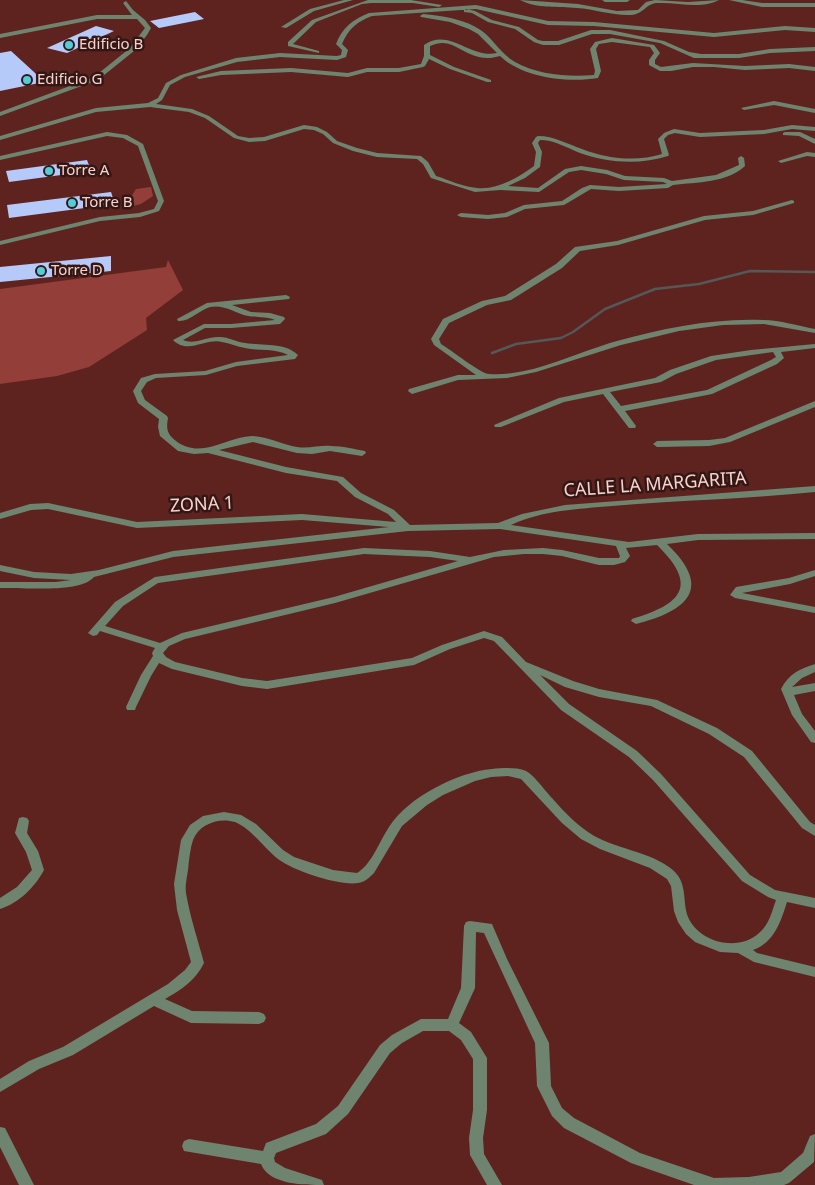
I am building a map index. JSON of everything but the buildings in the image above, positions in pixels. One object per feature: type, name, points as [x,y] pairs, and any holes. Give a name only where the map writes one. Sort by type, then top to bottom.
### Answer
[{"type":"street","points":[[284,27],[312,10],[350,0]]},
{"type":"street","points":[[396,0],[487,8],[548,23],[594,24],[714,35],[785,28],[815,30]]},
{"type":"street","points":[[436,0],[465,7]]},
{"type":"street","points":[[523,0],[540,4],[578,6],[617,13],[632,13],[640,11],[648,3],[658,1],[688,4],[716,0]]},
{"type":"street","points":[[604,0],[626,0]]},
{"type":"street","points":[[732,0],[762,5],[815,5]]},
{"type":"street","points":[[342,53],[337,56],[297,48],[291,46],[290,43],[296,40],[308,24],[356,5],[371,1],[412,2]]},
{"type":"street","points":[[0,114],[62,93],[103,76],[146,33],[146,25],[130,12],[125,3]]},
{"type":"street","points":[[150,105],[160,99],[168,84],[183,76],[236,60],[280,55],[331,58],[344,56],[345,50],[339,44],[341,37],[357,18],[370,14],[465,7]]},
{"type":"street","points":[[97,17],[114,10]]},
{"type":"street","points":[[433,10],[473,12],[490,21],[517,28],[536,41],[543,43],[559,44],[591,32],[610,32],[662,42],[682,52],[701,56]]},
{"type":"street","points":[[390,12],[448,19],[480,32],[501,54],[520,68],[536,73],[586,78],[596,77],[598,71],[593,49],[597,43],[612,40],[652,46],[678,57],[739,56],[770,51],[815,49]]},
{"type":"street","points":[[0,36],[97,17],[136,17]]},
{"type":"street","points":[[168,84],[221,74],[291,70],[348,75],[367,70],[399,70],[423,65],[427,56],[427,45],[432,41],[441,40],[454,42],[471,54],[494,57],[501,54]]},
{"type":"street","points":[[652,46],[657,53],[652,60],[652,65],[660,69],[714,65],[744,68],[789,66],[815,69]]},
{"type":"street","points":[[427,56],[452,68],[489,81]]},
{"type":"street","points":[[744,108],[774,103],[815,111]]},
{"type":"street","points":[[0,138],[96,110],[150,105],[190,110],[207,116],[236,137],[249,140],[265,139],[304,127],[316,128],[326,133],[335,142],[355,150],[377,155],[419,157],[426,163],[430,174],[439,179],[475,190],[499,188],[539,190],[567,170],[581,168],[607,172],[624,178],[664,180],[671,183]]},
{"type":"street","points":[[499,188],[537,167],[538,152],[535,143],[538,138],[547,137],[587,154],[637,160],[656,159],[666,155],[661,139],[666,134],[674,131],[700,135],[755,132],[792,127],[815,129]]},
{"type":"street","points":[[755,132],[767,136],[800,134],[815,142]]},
{"type":"street","points":[[0,158],[107,134],[125,136],[141,145],[161,201],[157,210],[147,214],[100,219],[0,243]]},
{"type":"street","points":[[781,160],[807,154],[815,155]]},
{"type":"street","points":[[461,215],[488,217],[507,215],[524,206],[564,203],[590,187],[620,189],[668,186],[671,183],[721,175],[742,166],[741,158]]},
{"type":"street","points":[[483,376],[438,345],[435,339],[446,321],[485,303],[508,298],[559,266],[578,249],[618,243],[704,218],[753,213],[792,202]]},
{"type":"street","points":[[181,319],[207,305],[219,302],[257,301],[286,297]]},
{"type":"street","points":[[219,302],[250,314],[270,315],[281,319],[277,322],[204,326],[177,340],[180,343],[190,344],[221,339],[242,346],[282,350],[294,355],[282,359],[236,364],[206,373],[155,376],[144,380],[137,391],[141,401],[164,418],[162,427],[164,436],[181,449],[194,451],[208,450],[253,439],[297,450],[312,451],[330,448],[362,452]]},
{"type":"street","points":[[412,391],[458,378],[508,376],[536,370],[619,343],[679,329],[723,323],[764,322],[815,331]]},
{"type":"street","points":[[498,425],[562,400],[658,380],[673,372],[714,358],[815,346]]},
{"type":"street","points":[[619,409],[709,392],[774,362],[780,358],[776,350]]},
{"type":"street","points":[[606,391],[632,426]]},
{"type":"street","points":[[658,444],[709,443],[727,440],[815,404]]},
{"type":"street","points":[[208,450],[286,470],[340,478],[358,495],[391,512],[408,528]]},
{"type":"street","name":"CALLE LA MARGARITA","points":[[500,526],[532,513],[558,508],[660,498],[764,494],[815,489]]},
{"type":"street","name":"ZONA 1","points":[[0,516],[30,506],[48,506],[137,525],[302,517],[392,524],[408,528]]},
{"type":"street","points":[[0,568],[34,575],[71,577],[99,573],[172,554],[408,528],[500,526],[629,546],[698,537],[815,536]]},
{"type":"street","points":[[636,621],[656,615],[678,604],[686,593],[686,578],[678,562],[660,542]]},
{"type":"street","points":[[132,707],[146,675],[161,651],[182,636],[335,600],[470,560],[504,552],[561,552],[609,564],[622,560],[624,556],[620,544]]},
{"type":"street","points":[[161,651],[96,630],[119,604],[155,580],[364,551],[430,554],[470,560]]},
{"type":"street","points":[[0,585],[51,586],[74,584],[99,573]]},
{"type":"street","points":[[815,573],[790,582],[740,589],[735,595],[742,598],[815,604]]},
{"type":"street","points":[[775,601],[815,610]]},
{"type":"street","points":[[161,651],[162,660],[172,665],[242,682],[267,685],[414,661],[446,646],[484,634],[498,640],[565,707],[633,754],[658,777],[746,878],[772,894],[815,903]]},
{"type":"street","points":[[522,662],[569,684],[599,693],[653,703],[713,731],[748,754],[806,825],[815,831]]},
{"type":"street","points":[[815,668],[801,673],[790,681],[786,689],[797,715],[815,739]]},
{"type":"street","points":[[787,692],[815,687]]},
{"type":"street","points":[[0,1086],[34,1064],[68,1051],[173,988],[190,974],[198,962],[180,891],[185,844],[192,830],[212,817],[223,816],[241,820],[286,859],[334,876],[359,879],[368,873],[398,823],[428,797],[478,775],[514,772],[524,775],[575,829],[596,842],[651,863],[671,876],[677,884],[683,921],[694,934],[707,943],[727,948],[744,948],[764,938],[776,918],[782,897]]},
{"type":"street","points":[[0,904],[16,895],[32,882],[38,870],[32,851],[21,834],[22,821]]},
{"type":"street","points":[[452,1025],[468,988],[470,926],[488,928],[542,1043],[544,1086],[556,1112],[569,1123],[636,1158],[714,1185],[749,1184],[784,1178],[809,1157],[815,1141]]},
{"type":"street","points":[[740,948],[754,957],[815,972]]},
{"type":"street","points":[[153,1000],[191,1017],[259,1018]]},
{"type":"street","points":[[317,1185],[281,1174],[269,1166],[267,1158],[271,1148],[320,1129],[343,1110],[385,1049],[397,1039],[421,1025],[452,1025],[466,1036],[480,1058],[480,1110],[476,1138],[477,1155],[495,1185]]},
{"type":"street","points":[[0,1133],[27,1185]]},
{"type":"street","points":[[189,1146],[267,1158]]},
{"type":"shaded area","points":[[151,187],[153,196],[141,204],[124,208],[136,189]]},
{"type":"shaded area","points":[[168,260],[183,290],[146,318],[147,330],[89,367],[57,376],[0,384],[0,289],[166,267]]},
{"type":"waterway","points":[[492,353],[516,344],[561,338],[573,332],[605,309],[655,289],[699,284],[750,271],[815,272]]},
{"type":"place","name":"Edificio B","points":[[69,45]]},
{"type":"place","name":"Edificio G","points":[[27,80]]},
{"type":"place","name":"Torre A","points":[[49,171]]},
{"type":"place","name":"Torre B","points":[[72,203]]},
{"type":"place","name":"Torre D","points":[[41,271]]}]
